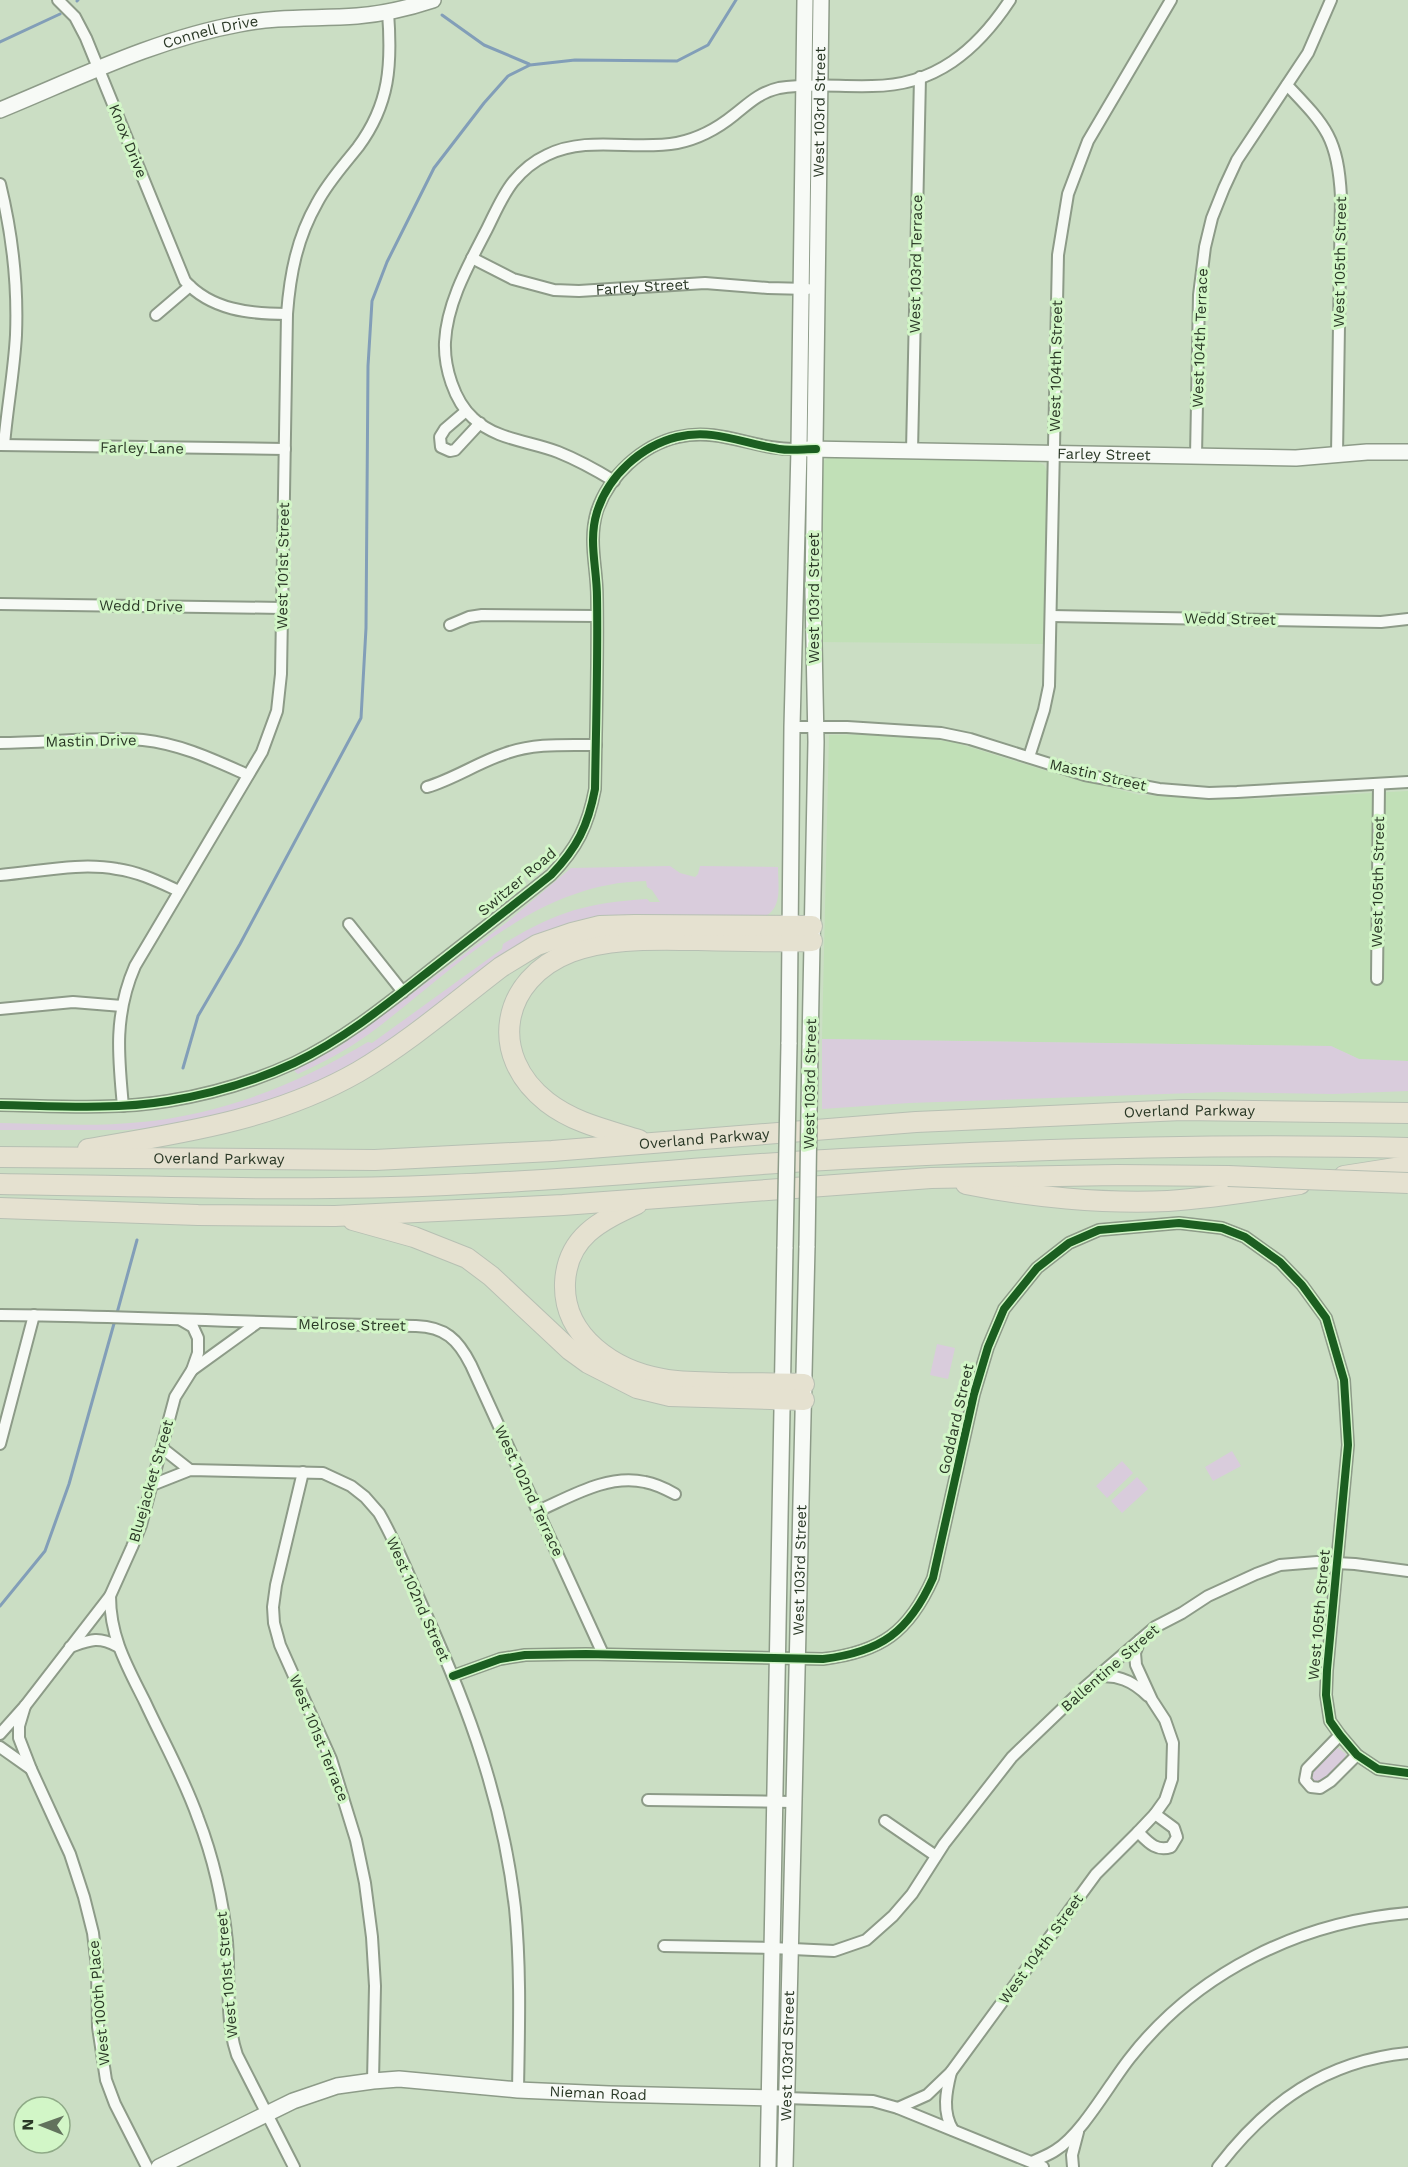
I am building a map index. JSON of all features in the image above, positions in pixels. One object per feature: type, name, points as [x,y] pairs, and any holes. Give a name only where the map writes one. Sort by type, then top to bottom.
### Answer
[{"type":"highway","points":[[41,1158],[199,1130],[281,1108],[365,1067],[406,1040],[501,967],[537,945],[564,935],[600,926],[618,925],[791,934]]},
{"type":"highway","points":[[650,1143],[581,1122],[547,1102],[528,1084],[515,1065],[509,1040],[510,1019],[517,997],[529,979],[572,951],[640,939],[812,934]]},
{"type":"highway","name":"Overland Parkway","points":[[0,1157],[375,1160],[454,1157],[916,1122],[1182,1110],[1408,1113]]},
{"type":"highway","name":"Overland Parkway","points":[[0,1184],[363,1188],[523,1182],[842,1159],[1115,1148],[1190,1146],[1408,1149]]},
{"type":"highway","points":[[931,1178],[1006,1192],[1096,1199],[1165,1201],[1230,1195],[1408,1167]]},
{"type":"highway","points":[[0,1208],[198,1215],[335,1216],[562,1205],[931,1178],[1117,1174],[1408,1183]]},
{"type":"highway","points":[[650,1198],[603,1220],[576,1246],[567,1271],[565,1292],[577,1328],[597,1350],[610,1359],[650,1377],[804,1392]]},
{"type":"highway","points":[[335,1216],[414,1236],[467,1258],[490,1276],[570,1350],[588,1363],[637,1388],[670,1396],[783,1391]]},
{"type":"main road","name":"Connell Drive","points":[[0,110],[163,44],[202,32],[268,19],[358,16],[388,12],[433,0]]},
{"type":"main road","name":"West 103rd Street","points":[[768,2167],[779,1658],[805,0]]},
{"type":"main road","name":"West 103rd Street","points":[[784,2167],[799,1658],[816,728],[813,593],[821,0]]},
{"type":"main road","name":"Farley Street","points":[[799,449],[1296,458],[1408,452]]},
{"type":"main road","name":"Nieman Road","points":[[159,2167],[316,2092],[337,2086],[373,2081],[399,2079],[518,2090],[786,2098]]},
{"type":"street","name":"Knox Drive","points":[[58,0],[75,17],[86,38],[185,281],[190,286]]},
{"type":"street","points":[[614,481],[558,452],[510,438],[480,423],[465,411],[449,375],[445,339],[457,292],[502,198],[512,183],[530,165],[545,156],[584,145],[656,145],[684,141],[715,128],[748,103],[779,88],[875,86],[896,84],[920,77],[941,69],[973,47],[993,25],[1010,0]]},
{"type":"street","name":"West 104th Street","points":[[1029,757],[1049,686],[1058,255],[1068,194],[1088,141],[1171,0]]},
{"type":"street","name":"West 104th Terrace","points":[[1196,456],[1199,295],[1205,247],[1212,218],[1237,160],[1308,53],[1331,0]]},
{"type":"street","name":"West 101st Street","points":[[123,1106],[118,1035],[127,985],[135,966],[262,752],[277,711],[281,674],[287,314],[290,278],[295,254],[306,225],[332,179],[366,136],[382,102],[390,68],[388,12]]},
{"type":"street","name":"West 103rd Terrace","points":[[912,451],[920,77]]},
{"type":"street","name":"West 105th Street","points":[[1287,85],[1314,113],[1326,131],[1335,148],[1340,168],[1337,455]]},
{"type":"street","points":[[0,184],[11,240],[16,302],[14,358],[2,445]]},
{"type":"street","name":"Farley Street","points":[[472,258],[513,279],[554,290],[579,291],[705,283],[818,289]]},
{"type":"street","points":[[156,315],[190,286],[195,292],[232,309],[249,313],[287,314]]},
{"type":"street","points":[[465,411],[445,429],[440,437],[441,447],[450,451],[455,450],[480,423]]},
{"type":"street","name":"Switzer Road","points":[[0,1105],[123,1106],[167,1102],[201,1095],[262,1076],[295,1062],[339,1038],[403,992],[551,875],[577,844],[591,811],[595,789],[597,590],[592,549],[593,531],[603,497],[626,465],[640,454],[677,437],[715,434],[782,450],[799,449]]},
{"type":"street","name":"Farley Lane","points":[[2,445],[285,449]]},
{"type":"street","name":"Wedd Drive","points":[[0,604],[282,608]]},
{"type":"street","points":[[450,625],[468,617],[482,615],[597,616]]},
{"type":"street","name":"Wedd Street","points":[[1051,616],[1381,622],[1408,619]]},
{"type":"street","name":"Mastin Street","points":[[792,727],[847,727],[941,733],[970,739],[1088,776],[1166,790],[1209,793],[1408,782]]},
{"type":"street","name":"Mastin Drive","points":[[0,743],[144,740],[193,752],[248,775]]},
{"type":"street","points":[[427,787],[507,753],[532,747],[596,745]]},
{"type":"street","name":"West 105th Street","points":[[1377,979],[1379,784]]},
{"type":"street","points":[[0,875],[106,867],[143,876],[179,891]]},
{"type":"street","points":[[349,924],[403,992]]},
{"type":"street","points":[[0,1009],[73,1002],[122,1006]]},
{"type":"street","name":"Goddard Street","points":[[453,1676],[500,1659],[525,1654],[823,1659],[867,1651],[883,1642],[898,1630],[924,1599],[933,1578],[981,1369],[1004,1309],[1037,1268],[1069,1243],[1099,1230],[1179,1223],[1222,1228],[1245,1238],[1271,1256],[1302,1285],[1326,1318],[1344,1380],[1348,1445],[1345,1485]]},
{"type":"street","points":[[0,1315],[34,1315],[0,1444]]},
{"type":"street","name":"Melrose Street","points":[[34,1315],[178,1318],[257,1323],[432,1326],[446,1333]]},
{"type":"street","name":"Bluejacket Street","points":[[0,1734],[25,1706],[110,1596],[132,1547],[152,1485],[175,1397],[192,1370],[198,1353],[198,1338],[193,1327],[178,1318]]},
{"type":"street","name":"Bluejacket Street","points":[[192,1370],[257,1323]]},
{"type":"street","name":"West 102nd Terrace","points":[[446,1333],[456,1341],[471,1365],[603,1654]]},
{"type":"street","points":[[162,1448],[190,1470]]},
{"type":"street","points":[[152,1485],[190,1470]]},
{"type":"street","name":"West 102nd Street","points":[[190,1470],[323,1473],[343,1481],[358,1491],[384,1522],[478,1737],[493,1789],[511,1877],[518,1947],[518,2090]]},
{"type":"street","name":"West 101st Terrace","points":[[303,1472],[276,1585],[273,1607],[274,1623],[280,1645],[331,1759],[356,1840],[365,1883],[372,1937],[375,1986],[373,2081]]},
{"type":"street","points":[[538,1511],[582,1491],[611,1482],[645,1481],[675,1494]]},
{"type":"street","name":"West 105th Street","points":[[1345,1485],[1326,1695],[1330,1721],[1357,1755],[1378,1769],[1408,1773]]},
{"type":"street","name":"Ballentine Street","points":[[664,1946],[772,1947],[834,1951],[866,1940],[893,1916],[912,1894],[936,1856],[1012,1757],[1096,1677],[1155,1627],[1208,1596],[1280,1565],[1338,1563],[1408,1571]]},
{"type":"street","name":"West 101st Street","points":[[110,1596],[110,1612],[117,1646],[183,1781],[201,1827],[220,1897],[226,1939],[231,2039],[294,2167]]},
{"type":"street","name":"West 104th Street","points":[[898,2108],[927,2095],[951,2072],[1095,1874],[1138,1832],[1165,1800],[1172,1779],[1173,1743],[1168,1728],[1136,1665],[1135,1653],[1141,1637]]},
{"type":"street","points":[[70,1647],[101,1639],[117,1646]]},
{"type":"street","points":[[1096,1677],[1106,1675],[1123,1678],[1138,1686],[1152,1700]]},
{"type":"street","name":"West 100th Place","points":[[25,1706],[19,1726],[19,1738],[70,1854],[93,1933],[97,1966],[100,2052],[106,2080],[122,2119],[147,2167]]},
{"type":"street","points":[[1340,1735],[1307,1769],[1305,1780],[1311,1787],[1320,1788],[1331,1781],[1357,1755]]},
{"type":"street","name":"West 100th Place","points":[[0,1747],[31,1769]]},
{"type":"street","points":[[648,1800],[793,1802]]},
{"type":"street","points":[[1138,1832],[1156,1848],[1171,1847],[1177,1837],[1174,1828],[1155,1814]]},
{"type":"street","points":[[885,1821],[936,1856]]},
{"type":"street","points":[[1032,2162],[1058,2150],[1079,2129],[1149,2035],[1174,2011],[1225,1973],[1282,1943],[1313,1931],[1347,1922],[1408,1913]]},
{"type":"street","points":[[1218,2167],[1244,2134],[1290,2094],[1342,2068],[1390,2055],[1408,2053]]},
{"type":"street","name":"West 104th Street","points":[[951,2072],[946,2103],[947,2120],[952,2130]]},
{"type":"street","name":"Nieman Road","points":[[786,2098],[873,2101],[898,2108],[1043,2167]]},
{"type":"street","points":[[1073,2167],[1072,2155],[1079,2129]]},
{"type":"shaded area","points":[[832,456],[1038,462],[1044,465],[1048,474],[1043,644],[817,642],[821,462]]},
{"type":"shaded area","points":[[890,734],[953,742],[1060,775],[1140,795],[1260,799],[1408,791],[1408,1061],[1359,1059],[1331,1046],[822,1039],[829,735]]},
{"type":"shaded area","points":[[670,866],[680,873],[695,877],[700,866],[778,867],[777,903],[763,917],[629,915],[583,920],[367,1056],[322,1081],[260,1106],[169,1126],[126,1130],[0,1130],[0,1123],[107,1124],[172,1118],[231,1104],[287,1084],[368,1042],[372,1043],[502,949],[503,944],[539,924],[572,911],[606,903],[647,899],[650,902],[660,902],[652,890],[647,887],[646,881],[605,886],[567,897],[531,914],[497,935],[352,1045],[298,1074],[294,1071],[337,1048],[369,1026],[507,922],[571,868]]},
{"type":"shaded area","points":[[822,1039],[1331,1046],[1359,1059],[1408,1061],[1408,1091],[1333,1094],[1221,1092],[909,1103],[822,1109]]},
{"type":"shaded area","points":[[937,1344],[955,1348],[948,1379],[930,1375]]},
{"type":"shaded area","points":[[1232,1451],[1241,1466],[1213,1481],[1205,1467]]},
{"type":"shaded area","points":[[1122,1461],[1133,1473],[1107,1498],[1096,1486]]},
{"type":"shaded area","points":[[1137,1477],[1148,1489],[1122,1513],[1111,1501]]},
{"type":"shaded area","points":[[1338,1748],[1346,1754],[1343,1763],[1320,1783],[1312,1782],[1310,1773]]},
{"type":"waterway","points":[[183,1068],[198,1016],[240,944],[361,718],[366,628],[368,366],[372,301],[387,262],[434,168],[508,76],[530,65],[575,60],[677,61],[708,45],[736,0]]},
{"type":"waterway","points":[[0,42],[60,14]]},
{"type":"waterway","points":[[442,15],[484,45],[529,64]]},
{"type":"waterway","points":[[117,1313],[137,1240]]},
{"type":"waterway","points":[[0,1606],[45,1551],[69,1484],[115,1320]]},
{"type":"cycle path","points":[[0,1105],[84,1107],[147,1104],[216,1091],[279,1070],[312,1054],[364,1021],[551,875],[575,846],[589,814],[595,789],[597,586],[593,533],[597,512],[609,486],[639,455],[651,447],[677,437],[704,434],[779,449],[816,449]]},
{"type":"cycle path","points":[[453,1676],[500,1659],[525,1655],[586,1654],[823,1659],[843,1656],[877,1645],[903,1626],[924,1597],[933,1578],[974,1394],[988,1347],[1004,1309],[1037,1268],[1069,1243],[1099,1230],[1179,1223],[1222,1228],[1245,1237],[1280,1262],[1302,1285],[1326,1318],[1344,1380],[1348,1445],[1327,1670],[1326,1695],[1330,1721],[1357,1755],[1378,1769],[1408,1773]]}]
